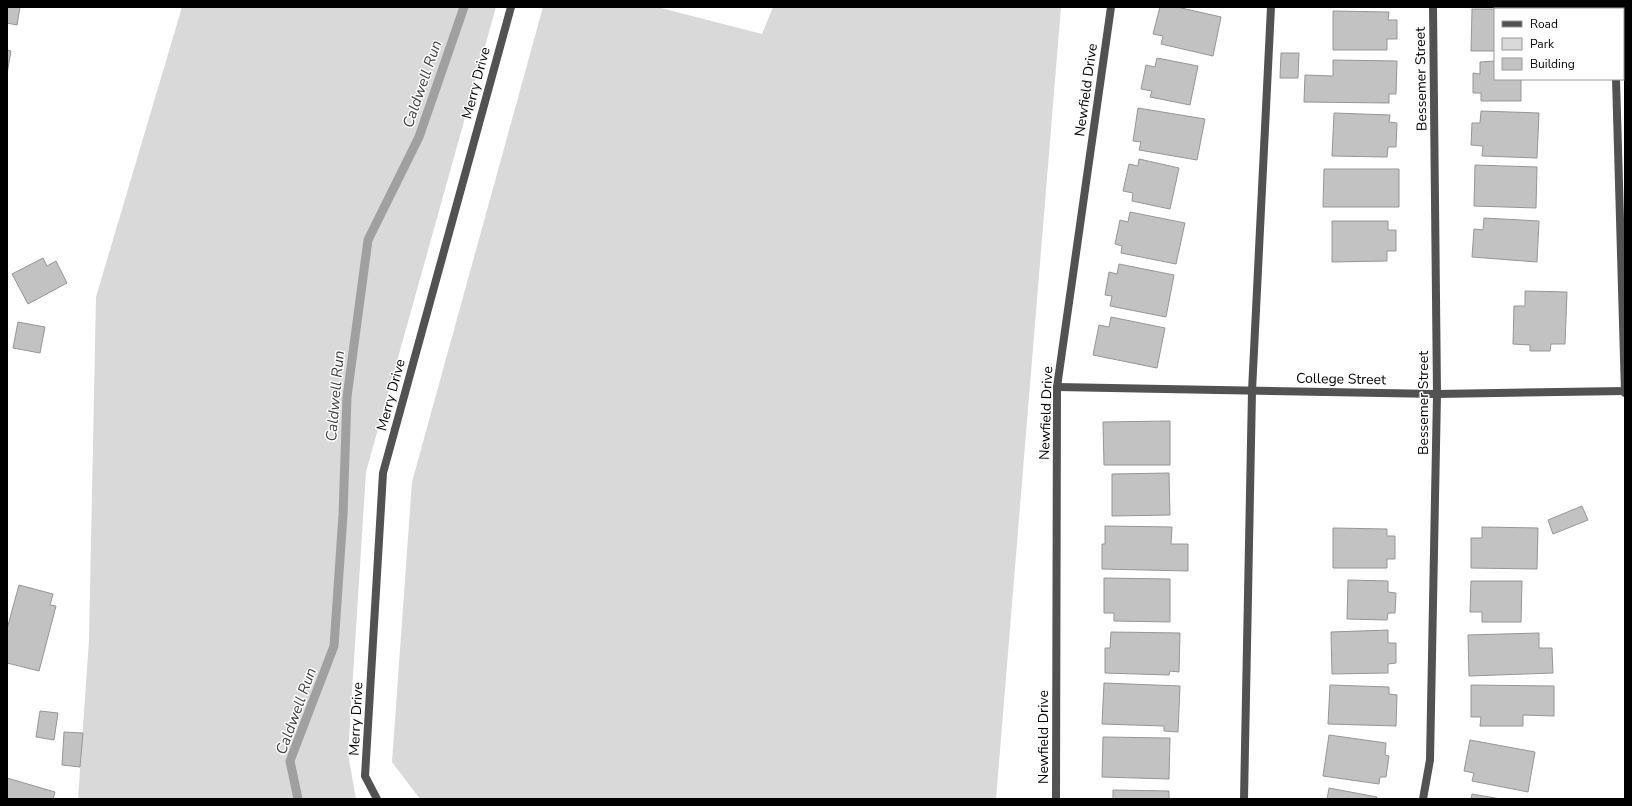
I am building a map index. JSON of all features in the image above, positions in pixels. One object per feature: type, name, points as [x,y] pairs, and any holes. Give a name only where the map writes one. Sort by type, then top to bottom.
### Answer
[{"type":"street","name":"Merry Drive","points":[[377,799],[365,776],[383,473],[510,7]]},
{"type":"street","name":"Newfield Drive","points":[[1056,799],[1057,387],[1111,7]]},
{"type":"street","points":[[1244,799],[1252,390],[1271,7]]},
{"type":"street","name":"Bessemer Street","points":[[1423,799],[1430,760],[1437,394],[1433,7]]},
{"type":"street","points":[[1616,80],[1625,392]]},
{"type":"street","name":"College Street","points":[[1057,387],[1437,394],[1625,392]]},
{"type":"green space","points":[[182,7],[496,7],[366,472],[348,754],[356,799],[78,799],[89,640],[96,297]]},
{"type":"green space","points":[[543,7],[657,7],[762,34],[773,7],[1061,7],[996,799],[420,799],[392,762],[412,482]]},
{"type":"building","points":[[7,7],[20,7],[17,25],[7,23]]},
{"type":"building","points":[[1160,7],[1177,7],[1221,17],[1213,56],[1161,44],[1163,36],[1153,34]]},
{"type":"building","points":[[1472,9],[1494,9],[1494,51],[1471,51]]},
{"type":"building","points":[[1333,11],[1389,12],[1388,20],[1397,20],[1397,39],[1387,39],[1387,50],[1333,50]]},
{"type":"building","points":[[7,50],[11,51],[7,74]]},
{"type":"building","points":[[1281,53],[1299,53],[1298,78],[1280,78]]},
{"type":"building","points":[[1157,58],[1198,66],[1190,105],[1150,97],[1152,91],[1141,89],[1146,65],[1155,67]]},
{"type":"building","points":[[1333,60],[1397,61],[1396,94],[1389,94],[1389,103],[1304,102],[1305,75],[1333,76]]},
{"type":"building","points":[[1494,61],[1494,80],[1521,80],[1521,101],[1481,101],[1481,93],[1473,93],[1473,73],[1480,74],[1480,62]]},
{"type":"building","points":[[1138,108],[1205,119],[1197,160],[1139,150],[1141,142],[1133,141]]},
{"type":"building","points":[[1481,111],[1539,113],[1537,158],[1482,156],[1483,146],[1471,145],[1472,123],[1480,123]]},
{"type":"building","points":[[1334,113],[1390,115],[1389,122],[1397,123],[1396,147],[1388,147],[1387,157],[1332,156]]},
{"type":"building","points":[[1139,159],[1179,168],[1170,209],[1132,201],[1133,193],[1123,191],[1129,164],[1138,166]]},
{"type":"building","points":[[1475,165],[1537,167],[1536,208],[1474,206]]},
{"type":"building","points":[[1324,169],[1399,169],[1399,207],[1323,207]]},
{"type":"building","points":[[1130,212],[1185,223],[1176,264],[1121,253],[1122,246],[1115,244],[1120,220],[1128,222]]},
{"type":"building","points":[[1484,218],[1539,221],[1537,262],[1472,257],[1474,229],[1483,230]]},
{"type":"building","points":[[1332,221],[1388,221],[1388,230],[1396,230],[1396,251],[1387,251],[1387,261],[1332,262]]},
{"type":"building","points":[[43,258],[47,266],[56,261],[67,283],[28,304],[12,274]]},
{"type":"building","points":[[1119,264],[1174,275],[1166,317],[1110,306],[1112,296],[1105,295],[1109,272],[1117,274]]},
{"type":"building","points":[[1525,291],[1567,292],[1565,344],[1551,344],[1550,351],[1530,351],[1530,345],[1513,344],[1514,306],[1525,306]]},
{"type":"building","points":[[1111,317],[1165,328],[1157,368],[1093,355],[1099,325],[1109,327]]},
{"type":"building","points":[[18,322],[45,327],[40,353],[13,348]]},
{"type":"building","points":[[1170,421],[1170,465],[1104,465],[1103,422]]},
{"type":"building","points":[[1169,473],[1170,515],[1112,516],[1112,474]]},
{"type":"building","points":[[1582,506],[1588,520],[1553,534],[1548,520]]},
{"type":"building","points":[[1105,526],[1172,527],[1171,544],[1188,544],[1188,571],[1102,569],[1102,544],[1105,544]]},
{"type":"building","points":[[1482,527],[1538,528],[1537,569],[1471,568],[1471,538],[1482,538]]},
{"type":"building","points":[[1333,528],[1387,529],[1387,536],[1395,536],[1395,559],[1387,559],[1387,568],[1333,568]]},
{"type":"building","points":[[1104,578],[1170,579],[1170,622],[1114,621],[1114,613],[1104,613]]},
{"type":"building","points":[[1348,580],[1388,581],[1388,592],[1396,593],[1395,613],[1388,613],[1387,620],[1347,619]]},
{"type":"building","points":[[1471,581],[1522,581],[1521,622],[1482,622],[1482,612],[1470,612]]},
{"type":"building","points":[[19,585],[53,594],[50,605],[56,606],[39,671],[7,663],[7,629]]},
{"type":"building","points":[[1388,630],[1388,643],[1396,643],[1396,663],[1388,664],[1388,673],[1332,674],[1331,632]]},
{"type":"building","points":[[1111,632],[1180,633],[1179,672],[1170,671],[1169,675],[1105,673],[1105,648],[1110,648]]},
{"type":"building","points":[[1539,633],[1539,648],[1552,648],[1553,673],[1469,676],[1468,635]]},
{"type":"building","points":[[1104,683],[1180,686],[1178,732],[1164,731],[1164,726],[1102,724]]},
{"type":"building","points":[[1330,685],[1389,687],[1389,694],[1397,695],[1396,726],[1328,724]]},
{"type":"building","points":[[1471,685],[1554,686],[1554,716],[1523,715],[1523,726],[1480,726],[1481,717],[1471,717]]},
{"type":"building","points":[[40,711],[58,713],[54,740],[36,737]]},
{"type":"building","points":[[64,732],[83,733],[80,767],[62,765]]},
{"type":"building","points":[[1329,735],[1386,743],[1385,755],[1389,756],[1386,777],[1380,777],[1379,784],[1323,776]]},
{"type":"building","points":[[1103,737],[1170,738],[1169,779],[1102,777]]},
{"type":"building","points":[[1470,740],[1535,752],[1528,792],[1472,781],[1474,773],[1464,771]]},
{"type":"building","points":[[7,778],[55,792],[53,799],[7,799]]},
{"type":"building","points":[[1329,788],[1377,797],[1376,799],[1327,799]]},
{"type":"building","points":[[1113,790],[1169,791],[1169,799],[1113,799]]},
{"type":"building","points":[[1472,794],[1501,799],[1471,799]]},
{"type":"waterway","name":"Caldwell Run","points":[[298,799],[290,761],[334,646],[343,515],[347,397],[368,240],[419,137],[464,7]]}]
